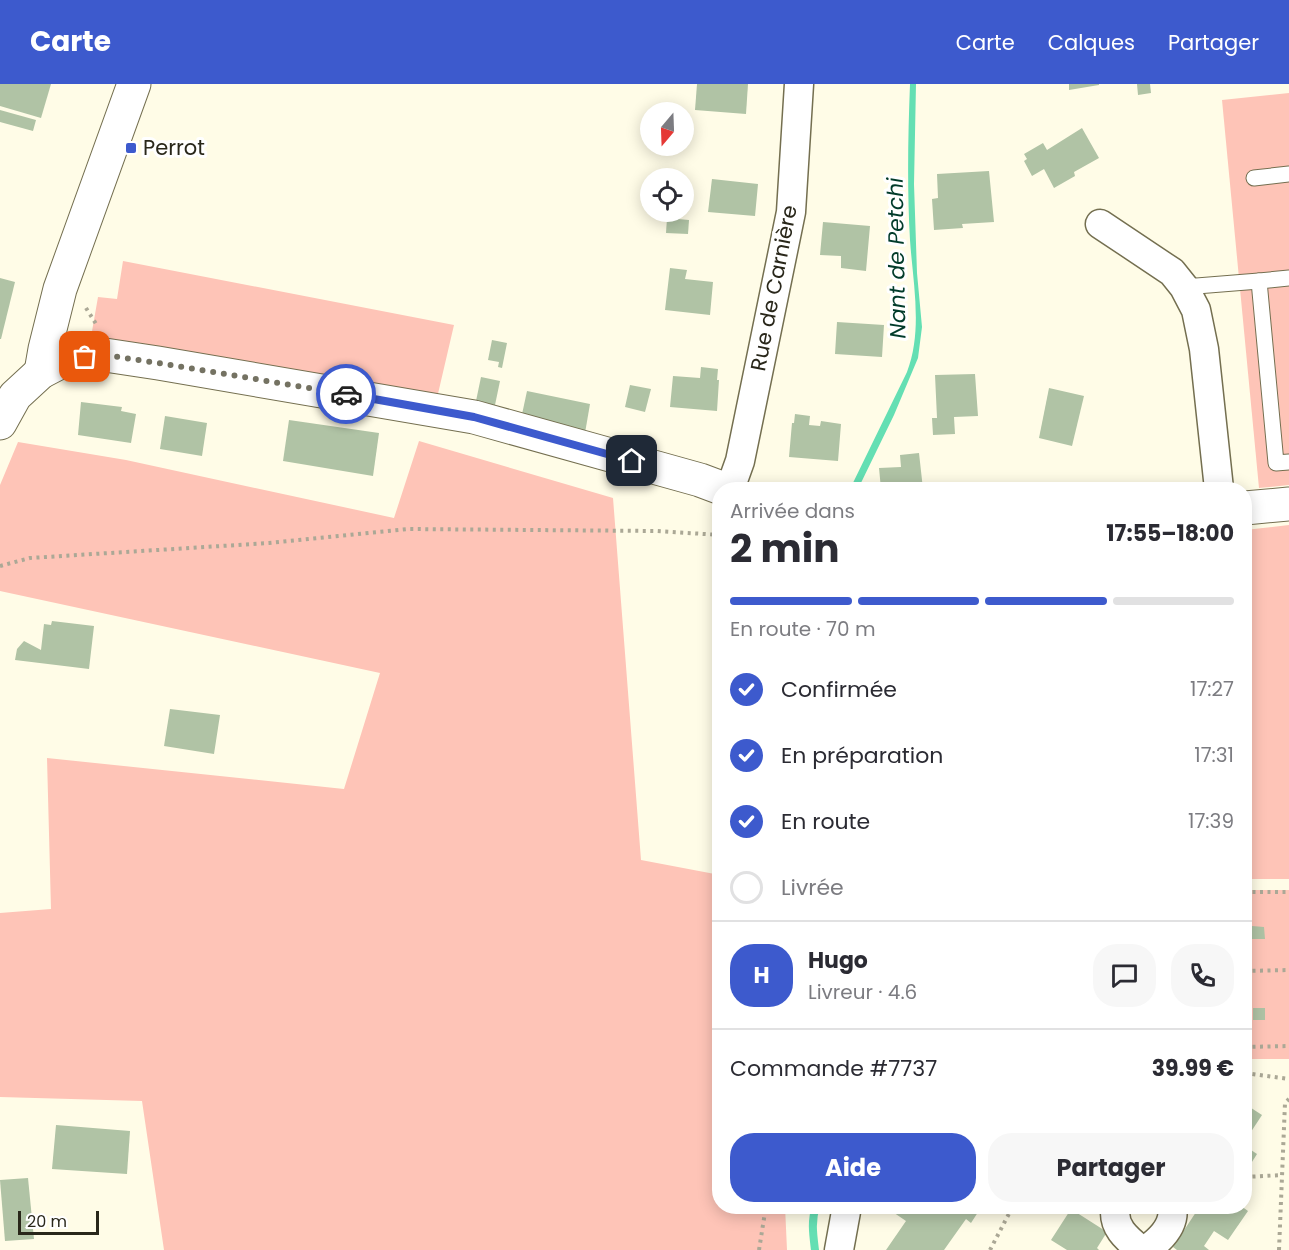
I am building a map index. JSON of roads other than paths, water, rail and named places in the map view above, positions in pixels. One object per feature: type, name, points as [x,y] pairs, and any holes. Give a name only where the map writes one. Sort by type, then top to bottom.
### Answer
[{"type":"main road","points":[[41,372],[60,289],[134,84]]},
{"type":"main road","points":[[0,423],[15,396],[41,372],[64,360],[105,355],[474,417],[712,484]]},
{"type":"main road","points":[[1252,507],[1289,504]]},
{"type":"street","name":"Rue de Carnière","points":[[732,482],[740,461],[791,212],[799,84]]},
{"type":"street","points":[[1100,224],[1172,272],[1184,287],[1196,310],[1204,349],[1218,482]]},
{"type":"street","points":[[839,1250],[846,1214]]},
{"type":"street","points":[[1115,1214],[1119,1230],[1141,1250]]},
{"type":"street","points":[[1146,1250],[1157,1242],[1169,1228],[1172,1214]]},
{"type":"lane","points":[[1254,177],[1289,174]]},
{"type":"lane","points":[[1184,287],[1289,278]]},
{"type":"lane","points":[[1259,281],[1276,463],[1289,462]]},
{"type":"waterway","name":"Nant de Petchi","points":[[814,1214],[815,1250]]},
{"type":"place","name":"Perrot","points":[[131,148]]}]
